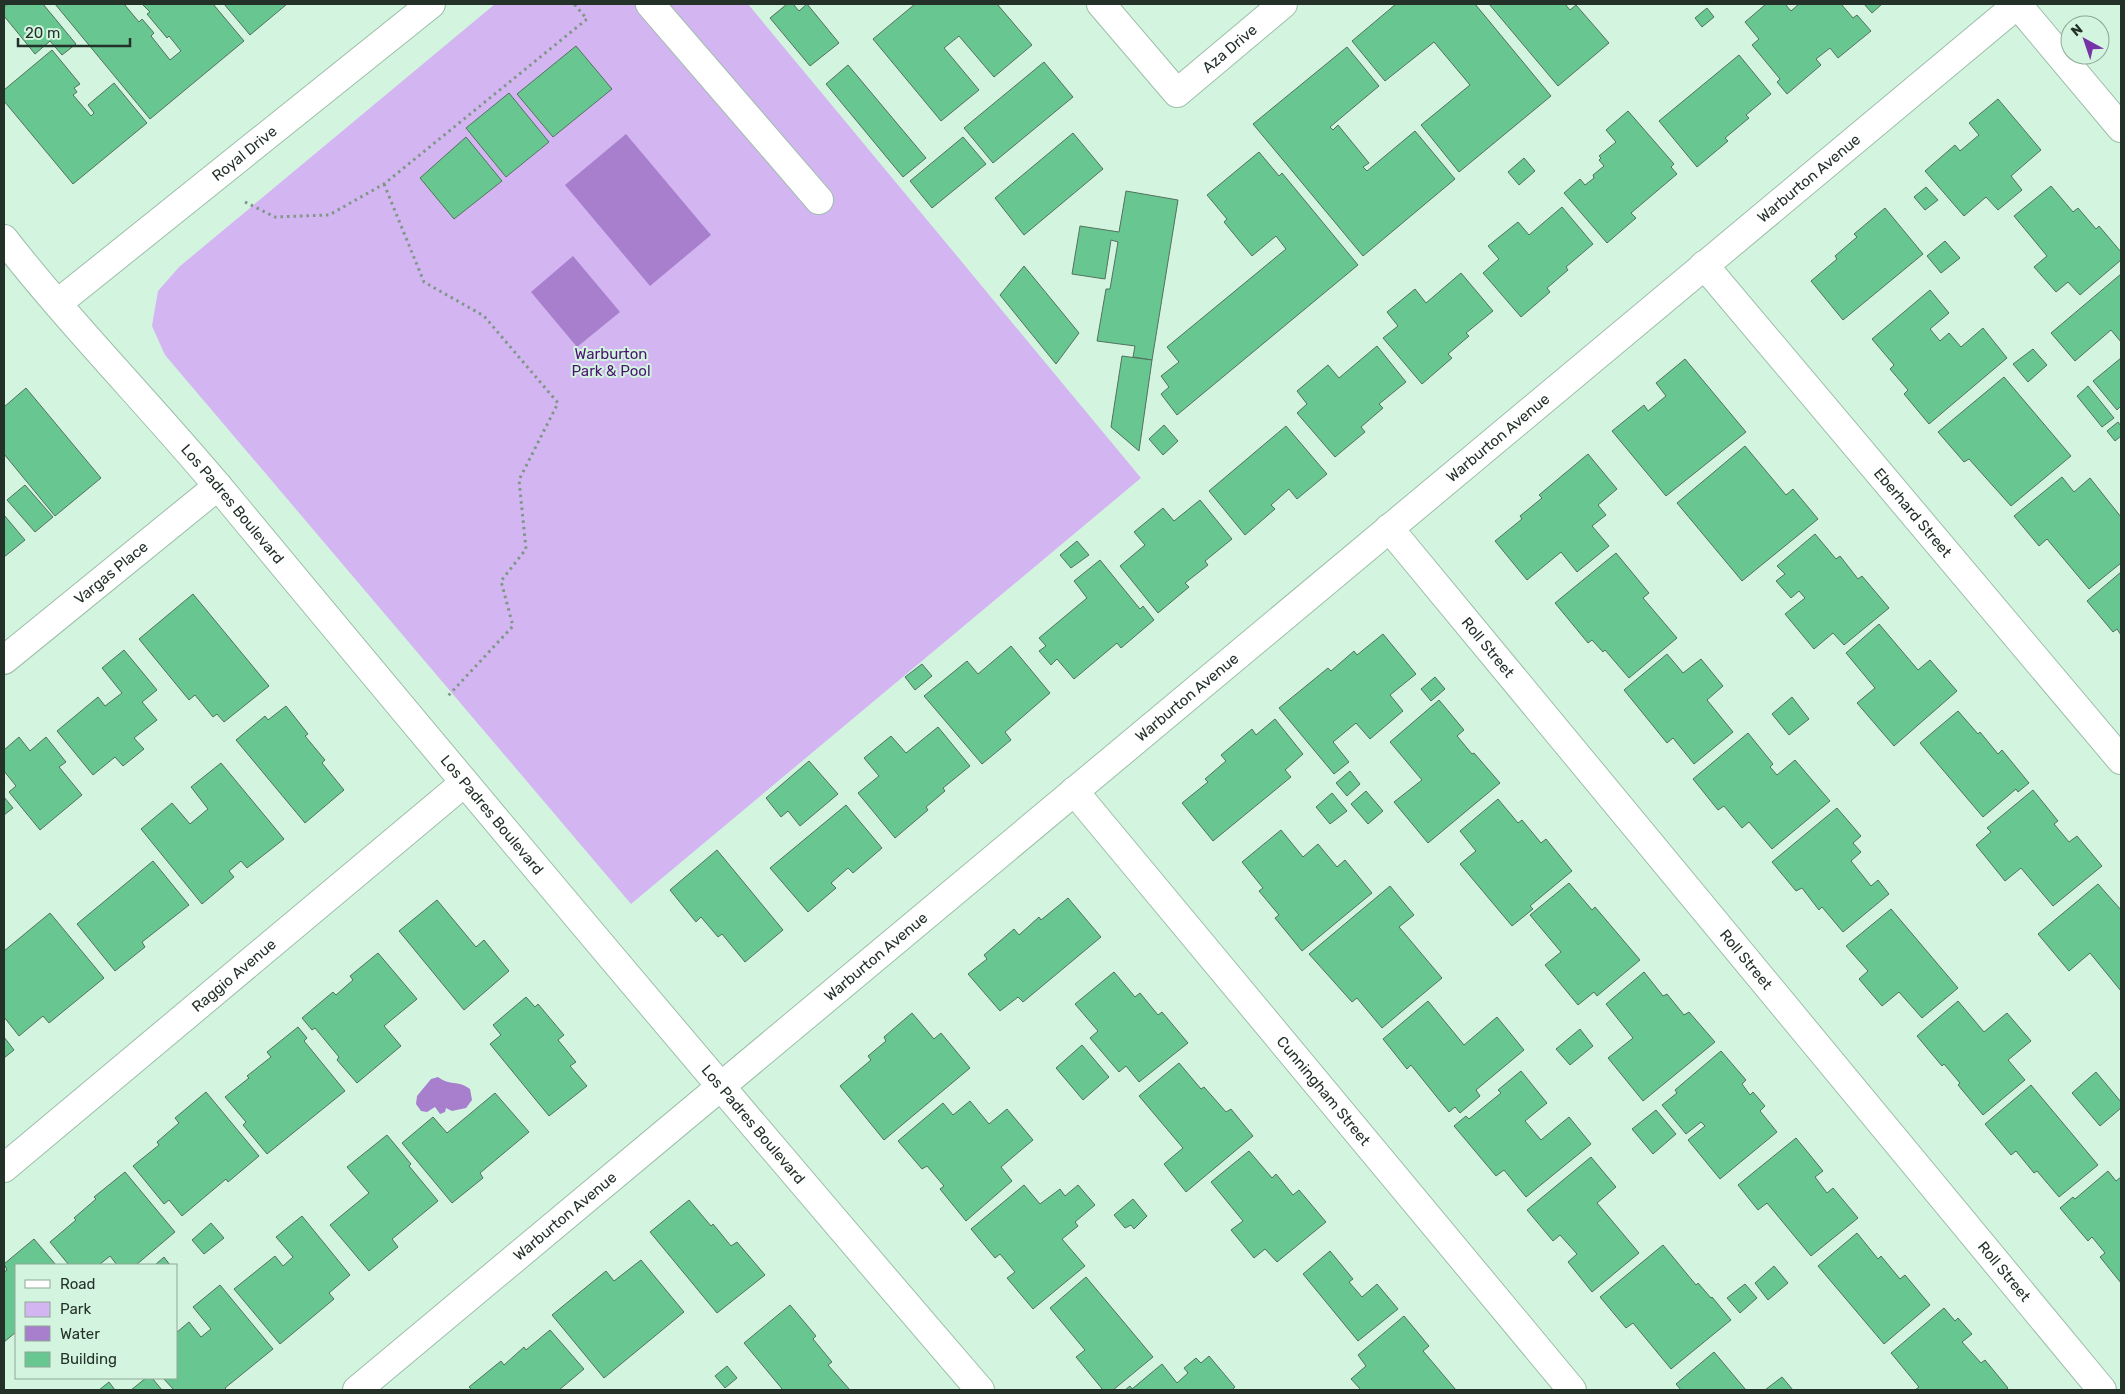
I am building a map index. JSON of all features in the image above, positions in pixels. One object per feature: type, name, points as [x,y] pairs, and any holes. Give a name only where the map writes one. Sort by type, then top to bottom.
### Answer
[{"type":"street","name":"Royal Drive","points":[[58,303],[431,4]]},
{"type":"street","points":[[650,4],[819,200]]},
{"type":"street","name":"Aza Drive","points":[[1101,4],[1177,93],[1283,4]]},
{"type":"street","points":[[2018,4],[2121,128]]},
{"type":"street","name":"Warburton Avenue","points":[[356,1390],[2018,4]]},
{"type":"street","name":"Los Padres Boulevard","points":[[4,239],[218,486],[464,783],[975,1388]]},
{"type":"street","name":"Eberhard Street","points":[[1704,265],[2121,760]]},
{"type":"street","name":"Vargas Place","points":[[4,660],[218,486]]},
{"type":"street","name":"Roll Street","points":[[1389,528],[2102,1390]]},
{"type":"street","name":"Raggio Avenue","points":[[4,1168],[464,783]]},
{"type":"street","name":"Cunningham Street","points":[[1074,791],[1572,1390]]},
{"type":"path","points":[[245,202],[275,217],[329,215],[384,184],[587,19],[574,4]]},
{"type":"path","points":[[384,184],[424,282],[484,316],[558,403],[519,480],[526,549],[501,581],[513,626],[448,696]]},
{"type":"green space","name":"Warburton Park & Pool","points":[[495,4],[748,4],[1141,478],[631,904],[165,355],[152,326],[158,291],[179,267]]},
{"type":"water","points":[[626,134],[711,235],[650,286],[565,185]]},
{"type":"water","points":[[573,256],[620,312],[577,347],[531,292]]},
{"type":"water","points":[[438,1077],[470,1089],[472,1100],[466,1108],[452,1111],[446,1108],[445,1112],[440,1114],[435,1107],[427,1112],[421,1111],[416,1104],[417,1096],[431,1079]]},
{"type":"building","points":[[8,4],[43,4],[76,44],[62,55],[50,41],[35,54],[4,16],[4,7]]},
{"type":"building","points":[[55,4],[124,4],[139,22],[142,19],[154,33],[151,36],[170,60],[181,51],[169,36],[167,38],[147,14],[150,12],[142,4],[213,4],[244,41],[150,119]]},
{"type":"building","points":[[224,4],[287,4],[250,35]]},
{"type":"building","points":[[787,4],[793,4],[799,11],[807,4],[839,43],[810,66],[770,18]]},
{"type":"building","points":[[915,4],[997,4],[1032,45],[994,77],[959,36],[944,48],[979,90],[941,121],[873,39]]},
{"type":"building","points":[[1396,4],[1475,4],[1551,96],[1459,172],[1421,125],[1470,85],[1434,42],[1385,81],[1352,41]]},
{"type":"building","points":[[1489,4],[1565,4],[1570,10],[1576,5],[1609,43],[1558,86]]},
{"type":"building","points":[[1766,4],[1785,4],[1791,11],[1799,4],[1841,4],[1853,18],[1857,15],[1871,31],[1838,58],[1830,48],[1816,59],[1821,65],[1787,94],[1777,82],[1780,79],[1752,45],[1759,39],[1745,22]]},
{"type":"building","points":[[1864,4],[1882,4],[1872,13]]},
{"type":"building","points":[[1707,8],[1714,17],[1702,27],[1695,18]]},
{"type":"building","points":[[576,46],[612,89],[553,137],[517,94]]},
{"type":"building","points":[[1347,47],[1379,86],[1330,127],[1333,130],[1338,125],[1369,163],[1363,167],[1367,171],[1415,131],[1455,179],[1363,256],[1253,124]]},
{"type":"building","points":[[52,50],[80,84],[74,88],[77,92],[73,95],[91,116],[94,113],[88,105],[114,83],[147,123],[73,184],[4,101],[4,90]]},
{"type":"building","points":[[1739,55],[1771,94],[1746,115],[1749,118],[1725,138],[1728,141],[1697,167],[1659,121]]},
{"type":"building","points":[[1044,62],[1073,97],[993,163],[964,128]]},
{"type":"building","points":[[848,65],[926,158],[903,177],[826,84]]},
{"type":"building","points":[[509,93],[549,142],[506,177],[466,128]]},
{"type":"building","points":[[1998,99],[2041,150],[2011,176],[2022,190],[1998,210],[1986,197],[1964,216],[1925,171],[1955,145],[1960,151],[1979,135],[1969,123]]},
{"type":"building","points":[[1628,111],[1674,164],[1671,167],[1677,174],[1631,213],[1636,218],[1607,243],[1564,193],[1580,179],[1585,185],[1604,166],[1599,160],[1601,158],[1599,156],[1616,142],[1606,130]]},
{"type":"building","points":[[1073,133],[1103,169],[1024,235],[995,198]]},
{"type":"building","points":[[466,137],[502,181],[454,219],[420,178]]},
{"type":"building","points":[[963,137],[986,164],[932,208],[910,181]]},
{"type":"building","points":[[1259,152],[1279,176],[1282,173],[1358,265],[1177,415],[1161,394],[1169,387],[1161,376],[1179,362],[1167,347],[1286,249],[1276,236],[1252,256],[1224,222],[1227,219],[1207,195]]},
{"type":"building","points":[[1524,158],[1535,171],[1519,185],[1508,172]]},
{"type":"building","points":[[2051,186],[2073,212],[2078,208],[2096,229],[2099,226],[2121,252],[2121,260],[2080,295],[2068,282],[2056,292],[2034,267],[2047,256],[2014,216]]},
{"type":"building","points":[[1926,187],[1938,200],[1925,210],[1914,197]]},
{"type":"building","points":[[1126,191],[1178,200],[1152,360],[1133,357],[1135,346],[1097,341],[1106,289],[1110,289],[1118,242],[1111,240],[1105,279],[1072,274],[1080,226],[1119,232]]},
{"type":"building","points":[[1562,207],[1593,244],[1566,267],[1568,270],[1547,288],[1550,292],[1521,317],[1483,273],[1499,259],[1488,246],[1518,222],[1529,235]]},
{"type":"building","points":[[1885,208],[1923,254],[1843,320],[1811,281],[1837,259],[1835,256],[1857,237],[1854,234]]},
{"type":"building","points":[[1945,241],[1960,258],[1941,273],[1927,256]]},
{"type":"building","points":[[1024,266],[1079,333],[1056,364],[1000,295]]},
{"type":"building","points":[[1461,273],[1493,311],[1466,333],[1469,336],[1448,354],[1452,358],[1422,384],[1383,338],[1398,326],[1387,312],[1415,289],[1426,303]]},
{"type":"building","points":[[2121,274],[2121,342],[2111,330],[2075,361],[2051,333]]},
{"type":"building","points":[[1930,290],[1949,313],[1930,329],[1940,341],[1949,333],[1961,347],[1983,328],[2007,358],[1929,424],[1904,394],[1908,390],[1890,369],[1894,365],[1872,339]]},
{"type":"building","points":[[1377,346],[1406,382],[1379,404],[1383,408],[1361,427],[1365,432],[1335,457],[1297,413],[1307,404],[1297,391],[1328,365],[1339,378]]},
{"type":"building","points":[[2033,349],[2047,365],[2028,382],[2013,364]]},
{"type":"building","points":[[1122,356],[1152,360],[1139,451],[1111,427]]},
{"type":"building","points":[[2121,358],[2121,406],[2117,410],[2093,381]]},
{"type":"building","points":[[1685,359],[1746,432],[1666,496],[1612,431],[1644,405],[1648,411],[1666,396],[1656,383]]},
{"type":"building","points":[[2004,377],[2071,456],[2011,506],[1969,459],[1964,462],[1938,432]]},
{"type":"building","points":[[2088,386],[2114,418],[2102,427],[2077,396]]},
{"type":"building","points":[[26,388],[101,478],[55,516],[4,454],[4,407]]},
{"type":"building","points":[[2118,422],[2121,426],[2121,436],[2115,441],[2107,431]]},
{"type":"building","points":[[1164,425],[1178,441],[1163,455],[1149,439]]},
{"type":"building","points":[[1286,426],[1327,474],[1297,499],[1289,489],[1271,505],[1275,509],[1245,535],[1209,491]]},
{"type":"building","points":[[1745,446],[1786,495],[1793,489],[1818,519],[1742,581],[1677,503]]},
{"type":"building","points":[[1588,454],[1617,489],[1598,505],[1606,515],[1592,526],[1609,546],[1577,572],[1561,552],[1527,580],[1495,541],[1522,519],[1520,516],[1542,498],[1539,495]]},
{"type":"building","points":[[2062,477],[2074,492],[2090,478],[2121,517],[2121,563],[2089,589],[2047,539],[2039,546],[2014,516]]},
{"type":"building","points":[[25,485],[53,517],[35,532],[7,500]]},
{"type":"building","points":[[1200,500],[1232,539],[1205,561],[1208,565],[1185,583],[1189,587],[1158,613],[1120,566],[1145,545],[1134,532],[1163,508],[1174,521]]},
{"type":"building","points":[[4,515],[25,540],[4,557]]},
{"type":"building","points":[[1815,534],[1836,559],[1840,556],[1858,579],[1862,576],[1889,608],[1844,645],[1833,633],[1814,649],[1785,614],[1805,598],[1799,591],[1791,598],[1776,581],[1785,574],[1777,566]]},
{"type":"building","points":[[1077,541],[1089,555],[1071,568],[1060,555]]},
{"type":"building","points":[[1616,553],[1649,593],[1643,598],[1677,638],[1629,678],[1605,650],[1603,652],[1592,640],[1588,643],[1555,603]]},
{"type":"building","points":[[1100,560],[1140,609],[1143,606],[1154,620],[1121,648],[1117,643],[1074,679],[1057,659],[1051,665],[1039,651],[1046,646],[1039,638],[1087,598],[1074,581]]},
{"type":"building","points":[[2121,572],[2121,635],[2117,629],[2113,632],[2087,601]]},
{"type":"building","points":[[193,594],[269,686],[224,722],[217,714],[213,717],[195,695],[189,700],[139,639]]},
{"type":"building","points":[[1879,624],[1918,670],[1930,660],[1957,691],[1894,746],[1857,703],[1875,688],[1846,653]]},
{"type":"building","points":[[1383,634],[1416,674],[1390,695],[1403,711],[1370,739],[1356,723],[1333,742],[1349,762],[1334,774],[1279,708],[1328,668],[1331,671],[1354,651],[1357,655]]},
{"type":"building","points":[[1011,646],[1050,693],[1005,732],[1011,740],[982,764],[924,696],[967,661],[978,674]]},
{"type":"building","points":[[124,650],[157,690],[142,702],[157,720],[134,738],[144,749],[123,766],[115,757],[93,775],[57,731],[98,697],[105,706],[122,693],[102,668]]},
{"type":"building","points":[[1667,654],[1683,673],[1701,659],[1723,686],[1707,700],[1733,732],[1694,764],[1673,738],[1667,743],[1624,690]]},
{"type":"building","points":[[922,664],[932,676],[915,690],[905,677]]},
{"type":"building","points":[[1435,677],[1445,689],[1431,701],[1421,689]]},
{"type":"building","points":[[1792,697],[1809,719],[1789,735],[1772,714]]},
{"type":"building","points":[[1439,700],[1464,730],[1457,736],[1500,783],[1428,843],[1394,802],[1422,780],[1390,742]]},
{"type":"building","points":[[286,706],[308,734],[305,736],[325,760],[322,763],[344,790],[305,823],[236,740],[265,716],[268,720]]},
{"type":"building","points":[[1958,711],[1978,734],[1980,732],[1998,754],[2002,750],[2029,783],[2018,792],[2016,789],[1983,817],[1920,743]]},
{"type":"building","points":[[1275,719],[1303,754],[1285,770],[1291,777],[1213,841],[1182,803],[1208,782],[1205,779],[1226,761],[1221,755],[1252,729],[1256,735]]},
{"type":"building","points":[[938,727],[970,766],[943,788],[945,791],[926,807],[928,810],[895,838],[858,793],[879,776],[864,758],[891,736],[906,753]]},
{"type":"building","points":[[1748,733],[1773,764],[1770,767],[1777,775],[1795,760],[1830,801],[1772,849],[1749,822],[1742,828],[1724,806],[1718,810],[1693,779]]},
{"type":"building","points":[[19,737],[30,751],[46,737],[66,762],[59,767],[82,795],[40,830],[9,792],[16,786],[4,771],[4,750]]},
{"type":"building","points":[[809,761],[838,794],[800,826],[788,811],[781,817],[766,798]]},
{"type":"building","points":[[221,763],[284,839],[247,868],[241,861],[229,871],[234,877],[202,904],[141,829],[172,803],[190,824],[208,809],[191,787]]},
{"type":"building","points":[[1350,771],[1360,784],[1347,796],[1336,783]]},
{"type":"building","points":[[2033,790],[2058,821],[2054,824],[2069,842],[2077,836],[2102,866],[2053,906],[2021,868],[2005,881],[1976,845],[1991,832],[1987,828]]},
{"type":"building","points":[[1366,791],[1383,811],[1368,824],[1351,804]]},
{"type":"building","points":[[1332,793],[1347,811],[1330,824],[1316,807]]},
{"type":"building","points":[[4,797],[13,808],[4,815]]},
{"type":"building","points":[[1498,799],[1518,823],[1522,820],[1541,843],[1546,839],[1572,871],[1530,906],[1533,909],[1512,926],[1460,864],[1476,851],[1460,831]]},
{"type":"building","points":[[846,805],[882,848],[853,873],[848,868],[831,883],[836,888],[808,912],[770,868]]},
{"type":"building","points":[[1837,808],[1861,836],[1853,843],[1861,852],[1851,861],[1871,886],[1878,880],[1889,894],[1843,932],[1822,907],[1819,910],[1802,888],[1796,891],[1772,862]]},
{"type":"building","points":[[1281,830],[1303,857],[1318,844],[1337,867],[1345,860],[1372,893],[1302,951],[1275,918],[1279,915],[1259,891],[1263,888],[1242,862]]},
{"type":"building","points":[[717,850],[783,930],[745,962],[722,934],[718,937],[701,917],[696,922],[670,890]]},
{"type":"building","points":[[153,861],[189,905],[142,942],[145,947],[115,971],[77,924]]},
{"type":"building","points":[[1569,883],[1592,910],[1595,907],[1640,960],[1597,996],[1594,992],[1578,1005],[1545,965],[1561,952],[1530,915]]},
{"type":"building","points":[[2098,884],[2121,910],[2121,991],[2090,953],[2069,971],[2038,934]]},
{"type":"building","points":[[1390,886],[1414,915],[1399,927],[1442,978],[1382,1028],[1357,998],[1352,1002],[1309,954]]},
{"type":"building","points":[[1068,898],[1101,937],[1023,1002],[1018,997],[1000,1011],[968,974],[987,959],[984,955],[1014,929],[1019,935],[1039,917],[1041,920]]},
{"type":"building","points":[[437,900],[476,947],[484,940],[509,971],[464,1010],[399,931]]},
{"type":"building","points":[[1891,909],[1958,988],[1922,1018],[1899,992],[1882,1006],[1859,979],[1868,971],[1846,946]]},
{"type":"building","points":[[50,913],[104,978],[49,1023],[43,1016],[19,1036],[4,1017],[4,951]]},
{"type":"building","points":[[378,953],[417,999],[384,1026],[401,1046],[357,1083],[337,1060],[339,1057],[315,1028],[312,1030],[302,1018],[333,992],[336,995],[353,980],[350,976]]},
{"type":"building","points":[[1114,972],[1135,997],[1140,993],[1158,1015],[1162,1012],[1188,1043],[1139,1082],[1126,1066],[1119,1072],[1090,1038],[1098,1031],[1075,1004]]},
{"type":"building","points":[[1644,972],[1663,996],[1667,994],[1684,1015],[1689,1012],[1715,1042],[1643,1101],[1608,1058],[1633,1038],[1606,1004]]},
{"type":"building","points":[[526,997],[535,1007],[538,1004],[564,1035],[558,1040],[576,1062],[570,1066],[587,1086],[549,1116],[490,1044],[501,1035],[493,1025]]},
{"type":"building","points":[[1428,1001],[1464,1045],[1497,1017],[1524,1050],[1476,1090],[1480,1096],[1460,1113],[1455,1107],[1449,1112],[1411,1065],[1407,1069],[1383,1039]]},
{"type":"building","points":[[1958,1001],[1984,1032],[2007,1013],[2031,1041],[2008,1060],[2025,1080],[1983,1115],[1958,1085],[1960,1083],[1944,1064],[1942,1066],[1917,1036]]},
{"type":"building","points":[[912,1013],[934,1039],[941,1033],[970,1068],[884,1140],[840,1086],[871,1060],[868,1056],[886,1041],[884,1037]]},
{"type":"building","points":[[298,1027],[307,1038],[304,1041],[345,1091],[267,1154],[243,1125],[246,1122],[225,1097],[271,1057],[267,1052]]},
{"type":"building","points":[[1580,1029],[1593,1046],[1570,1065],[1556,1049]]},
{"type":"building","points":[[4,1037],[14,1050],[4,1058]]},
{"type":"building","points":[[1082,1045],[1109,1077],[1083,1100],[1056,1068]]},
{"type":"building","points":[[1721,1051],[1746,1080],[1742,1084],[1750,1095],[1753,1092],[1765,1106],[1760,1111],[1777,1132],[1720,1179],[1688,1140],[1705,1126],[1701,1122],[1686,1134],[1662,1105],[1677,1093],[1675,1090]]},
{"type":"building","points":[[1179,1063],[1201,1089],[1204,1087],[1226,1112],[1231,1109],[1253,1136],[1186,1192],[1164,1164],[1183,1148],[1139,1096]]},
{"type":"building","points":[[1521,1071],[1547,1103],[1525,1121],[1541,1140],[1569,1117],[1591,1144],[1526,1197],[1504,1170],[1496,1176],[1454,1126],[1466,1116],[1469,1119],[1501,1093],[1498,1090]]},
{"type":"building","points":[[2096,1072],[2121,1102],[2121,1108],[2100,1126],[2072,1093]]},
{"type":"building","points":[[2031,1085],[2098,1165],[2059,1197],[2037,1171],[2034,1173],[2016,1151],[2011,1155],[1985,1124]]},
{"type":"building","points":[[206,1092],[259,1156],[228,1182],[226,1179],[182,1216],[169,1200],[164,1204],[133,1166],[159,1145],[157,1142],[179,1123],[175,1118]]},
{"type":"building","points":[[495,1093],[529,1132],[480,1173],[483,1178],[452,1203],[402,1143],[433,1117],[447,1133]]},
{"type":"building","points":[[970,1101],[989,1124],[1007,1109],[1033,1140],[1001,1167],[1012,1181],[966,1221],[940,1189],[944,1186],[927,1166],[922,1169],[898,1141],[943,1103],[953,1115]]},
{"type":"building","points":[[1656,1110],[1676,1134],[1653,1154],[1632,1129]]},
{"type":"building","points":[[387,1135],[411,1164],[409,1166],[438,1201],[392,1239],[398,1247],[369,1271],[330,1225],[369,1193],[347,1167]]},
{"type":"building","points":[[1796,1138],[1823,1171],[1815,1177],[1827,1193],[1833,1188],[1858,1218],[1811,1256],[1767,1203],[1758,1210],[1738,1185]]},
{"type":"building","points":[[1249,1151],[1272,1178],[1276,1174],[1293,1195],[1299,1190],[1326,1222],[1277,1262],[1265,1249],[1254,1258],[1231,1230],[1243,1221],[1211,1182]]},
{"type":"building","points":[[1591,1157],[1616,1187],[1597,1203],[1639,1253],[1592,1292],[1568,1262],[1577,1254],[1560,1235],[1553,1241],[1527,1210]]},
{"type":"building","points":[[2108,1171],[2116,1181],[2121,1177],[2121,1283],[2100,1257],[2105,1253],[2092,1237],[2088,1241],[2060,1208],[2073,1197],[2075,1199]]},
{"type":"building","points":[[125,1172],[175,1232],[137,1264],[116,1264],[110,1256],[100,1264],[68,1264],[50,1242],[76,1220],[74,1218],[96,1199],[94,1197]]},
{"type":"building","points":[[1024,1185],[1040,1204],[1060,1189],[1065,1196],[1078,1185],[1095,1205],[1075,1222],[1078,1226],[1062,1239],[1085,1266],[1033,1309],[1007,1278],[1015,1272],[1000,1254],[995,1258],[971,1229]]},
{"type":"building","points":[[1133,1199],[1147,1216],[1134,1229],[1131,1225],[1125,1228],[1114,1215]]},
{"type":"building","points":[[689,1200],[711,1226],[713,1224],[731,1246],[737,1242],[765,1275],[717,1313],[650,1232]]},
{"type":"building","points":[[302,1216],[350,1275],[329,1293],[334,1299],[280,1344],[234,1289],[275,1256],[283,1266],[293,1257],[276,1237]]},
{"type":"building","points":[[211,1223],[224,1238],[204,1254],[192,1240]]},
{"type":"building","points":[[1857,1233],[1878,1259],[1881,1256],[1900,1279],[1905,1275],[1930,1305],[1884,1344],[1818,1266]]},
{"type":"building","points":[[34,1239],[55,1264],[15,1264],[15,1333],[4,1342],[4,1272],[7,1270],[4,1264]]},
{"type":"building","points":[[1663,1245],[1696,1285],[1698,1283],[1712,1297],[1731,1320],[1671,1369],[1633,1323],[1626,1328],[1600,1297]]},
{"type":"building","points":[[1330,1251],[1353,1279],[1349,1282],[1362,1297],[1377,1284],[1398,1309],[1358,1341],[1303,1274]]},
{"type":"building","points":[[164,1257],[169,1264],[156,1264]]},
{"type":"building","points":[[641,1260],[684,1312],[604,1378],[552,1315],[606,1271],[614,1281]]},
{"type":"building","points":[[1774,1266],[1788,1283],[1768,1300],[1755,1283]]},
{"type":"building","points":[[1086,1277],[1153,1357],[1113,1390],[1103,1390],[1076,1357],[1085,1350],[1050,1308]]},
{"type":"building","points":[[1745,1284],[1757,1298],[1740,1313],[1727,1298]]},
{"type":"building","points":[[220,1285],[273,1349],[225,1388],[227,1390],[174,1390],[164,1379],[178,1379],[178,1331],[189,1322],[201,1337],[211,1329],[193,1307]]},
{"type":"building","points":[[790,1305],[816,1336],[813,1339],[832,1362],[828,1365],[850,1390],[783,1390],[744,1343]]},
{"type":"building","points":[[1944,1308],[1955,1321],[1958,1318],[1972,1334],[1962,1342],[1981,1363],[1985,1360],[2008,1388],[2005,1390],[1915,1390],[1919,1387],[1891,1353]]},
{"type":"building","points":[[1404,1316],[1429,1346],[1423,1351],[1456,1390],[1361,1390],[1351,1379],[1366,1366],[1358,1355]]},
{"type":"building","points":[[550,1330],[584,1369],[559,1390],[472,1390],[469,1387],[501,1361],[504,1365],[524,1347],[526,1350]]},
{"type":"building","points":[[1714,1352],[1746,1390],[1681,1390],[1676,1384]]},
{"type":"building","points":[[1209,1356],[1235,1387],[1232,1390],[1125,1390],[1130,1386],[1132,1389],[1162,1364],[1177,1383],[1188,1373],[1184,1368],[1196,1358],[1201,1363]]},
{"type":"building","points":[[727,1366],[737,1378],[725,1388],[715,1376]]},
{"type":"building","points":[[1782,1377],[1793,1390],[1765,1390]]},
{"type":"building","points":[[145,1379],[153,1379],[162,1390],[131,1390]]},
{"type":"building","points":[[109,1382],[115,1390],[99,1390]]}]
